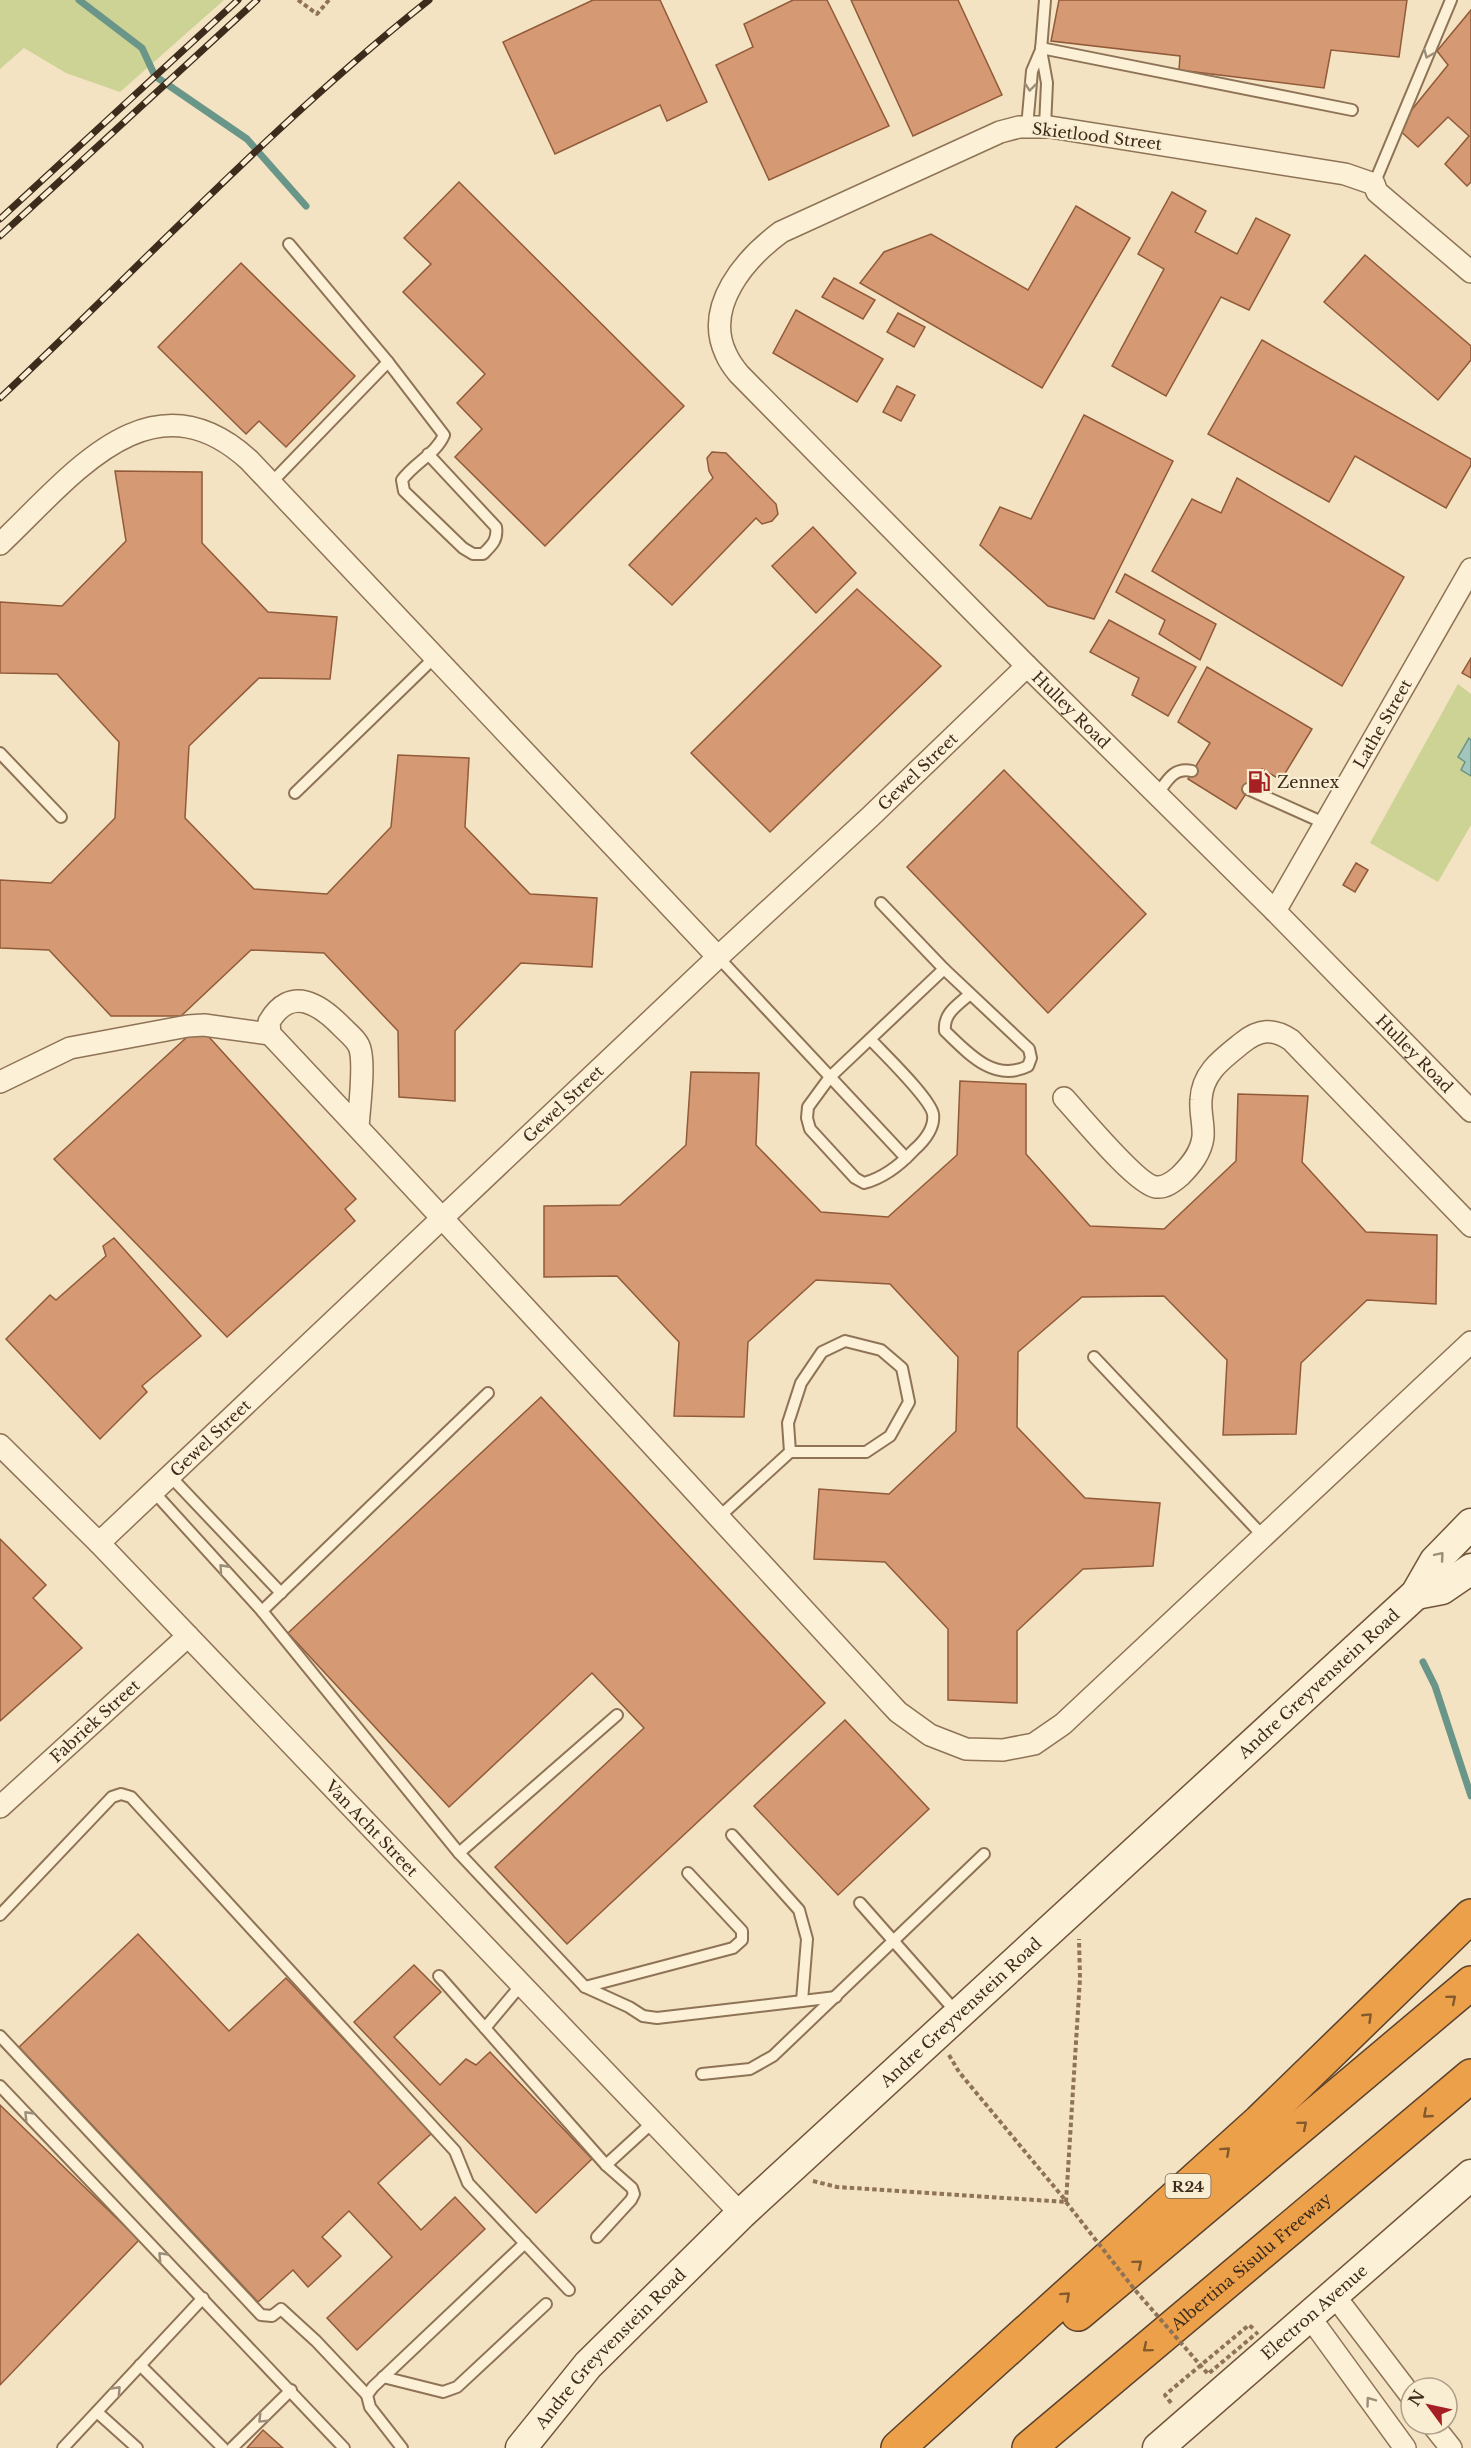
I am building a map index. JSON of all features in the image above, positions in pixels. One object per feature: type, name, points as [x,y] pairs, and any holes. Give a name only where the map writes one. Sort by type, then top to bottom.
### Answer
[{"type":"highway","name":"R24","points":[[898,2448],[1260,2121],[1471,1916]]},
{"type":"highway","points":[[915,2448],[973,2402],[1471,1983]]},
{"type":"highway","name":"Albertina Sisulu Freeway","points":[[1029,2448],[1471,2076]]},
{"type":"main road","name":"Andre Greyvenstein Road","points":[[521,2448],[588,2365],[741,2214],[1416,1594],[1435,1561],[1471,1524]]},
{"type":"main road","name":"Andre Greyvenstein Road","points":[[1416,1594],[1442,1589],[1471,1569]]},
{"type":"main road","name":"Electron Avenue","points":[[1158,2448],[1471,2175]]},
{"type":"street","name":"Skietlood Street","points":[[730,287],[754,254],[795,225],[1000,132],[1036,126],[1330,170],[1374,184]]},
{"type":"street","points":[[1374,184],[1377,192],[1471,272]]},
{"type":"street","name":"Hulley Road","points":[[730,287],[723,305],[721,337],[725,354],[739,374],[1027,666],[1275,911],[1471,1111]]},
{"type":"street","points":[[0,544],[94,456],[116,441],[145,429],[165,425],[204,430],[222,438],[236,448],[271,483],[718,957]]},
{"type":"street","name":"Lathe Street","points":[[1275,911],[1324,823],[1469,578]]},
{"type":"street","name":"Gewel Street","points":[[99,1543],[718,957],[870,817],[1027,666]]},
{"type":"street","points":[[358,1128],[361,1052],[356,1041],[329,1013],[320,1007],[302,1001],[288,1004],[277,1011],[269,1022],[270,1034],[358,1128],[442,1217],[898,1712],[930,1736],[966,1749],[1004,1750],[1034,1744],[1063,1724],[1471,1342]]},
{"type":"street","points":[[0,1082],[70,1048],[188,1026],[204,1025],[270,1034]]},
{"type":"street","points":[[1064,1098],[1134,1173],[1154,1187],[1164,1186],[1190,1166],[1198,1152],[1203,1137],[1201,1099],[1205,1080],[1215,1065],[1249,1037],[1260,1031],[1271,1030],[1291,1040],[1471,1226]]},
{"type":"street","name":"Van Acht Street","points":[[0,1445],[99,1543],[741,2214]]},
{"type":"street","name":"Fabriek Street","points":[[0,1807],[188,1636]]},
{"type":"street","points":[[1334,2295],[1399,2380]]},
{"type":"street","points":[[1309,2316],[1405,2448]]},
{"type":"lane","points":[[1036,126],[1047,83],[1041,49],[1045,0]]},
{"type":"lane","points":[[1374,184],[1451,0]]},
{"type":"lane","points":[[1041,49],[1352,110]]},
{"type":"lane","points":[[1036,126],[1032,71],[1041,49]]},
{"type":"lane","points":[[289,244],[388,362],[444,435],[440,444],[428,454],[402,480],[404,491],[463,548],[473,554],[483,554],[494,544],[497,536],[496,527],[428,454]]},
{"type":"lane","points":[[271,483],[388,362]]},
{"type":"lane","points":[[295,793],[435,657]]},
{"type":"lane","points":[[0,753],[61,817]]},
{"type":"lane","points":[[1157,795],[1173,773],[1182,770],[1192,771]]},
{"type":"lane","points":[[1248,789],[1324,823]]},
{"type":"lane","points":[[880,903],[944,969],[1029,1049],[1031,1058],[1028,1066],[1017,1072],[987,1067],[945,1031],[944,1021],[947,1016],[970,994]]},
{"type":"lane","points":[[718,957],[906,1158]]},
{"type":"lane","points":[[870,1039],[927,1101],[933,1115],[931,1128],[925,1140],[906,1158],[875,1180],[864,1183],[855,1178],[810,1129],[807,1118],[808,1107],[830,1077],[870,1039],[944,969]]},
{"type":"lane","points":[[718,1517],[790,1452],[866,1452],[890,1436],[909,1402],[902,1368],[881,1350],[845,1341],[822,1352],[801,1383],[788,1423],[790,1452]]},
{"type":"lane","points":[[1094,1357],[1263,1536]]},
{"type":"lane","points":[[262,1611],[488,1393]]},
{"type":"lane","points":[[170,1476],[281,1593]]},
{"type":"lane","points":[[153,1491],[262,1611],[459,1853],[585,1987],[643,2016],[657,2018],[836,1996]]},
{"type":"lane","points":[[459,1853],[617,1715]]},
{"type":"lane","points":[[0,1915],[112,1797],[121,1794],[131,1797],[455,2151],[468,2183],[569,2290]]},
{"type":"lane","points":[[732,1835],[799,1910],[807,1940],[802,2001]]},
{"type":"lane","points":[[702,2074],[750,2069],[773,2056],[984,1854]]},
{"type":"lane","points":[[585,1987],[734,1948],[742,1940],[742,1931],[688,1873]]},
{"type":"lane","points":[[860,1903],[893,1942],[947,2024]]},
{"type":"lane","points":[[439,1976],[606,2165],[632,2188],[634,2193],[631,2200],[597,2236]]},
{"type":"lane","points":[[485,2028],[521,1985]]},
{"type":"lane","points":[[0,2036],[261,2315],[272,2316],[281,2309],[316,2341],[367,2395],[370,2407],[402,2448]]},
{"type":"lane","points":[[0,2086],[344,2448]]},
{"type":"lane","points":[[606,2165],[653,2122]]},
{"type":"lane","points":[[367,2395],[383,2377],[525,2243]]},
{"type":"lane","points":[[63,2448],[203,2298]]},
{"type":"lane","points":[[383,2377],[443,2392],[457,2387],[546,2304]]},
{"type":"lane","points":[[140,2365],[223,2448]]},
{"type":"lane","points":[[232,2448],[291,2390]]},
{"type":"lane","points":[[97,2412],[137,2448]]},
{"type":"path","points":[[298,0],[317,14],[329,0]]},
{"type":"path","points":[[1066,2202],[1080,1978],[1078,1905]]},
{"type":"path","points":[[947,2024],[959,2072],[1135,2290],[1208,2374],[1258,2332],[1249,2325],[1165,2395],[1171,2403],[1180,2396]]},
{"type":"path","points":[[786,2174],[837,2187],[1066,2202]]},
{"type":"path","points":[[1199,2381],[1218,2366],[1232,2382]]},
{"type":"green space","points":[[0,0],[224,0],[120,92],[66,73],[24,48],[0,69]]},
{"type":"green space","points":[[1458,684],[1471,694],[1471,825],[1438,882],[1370,843]]},
{"type":"water","points":[[1469,738],[1471,740],[1471,776],[1461,770],[1465,762],[1458,757]]},
{"type":"building","points":[[593,0],[660,0],[707,102],[667,121],[660,105],[555,154],[503,42]]},
{"type":"building","points":[[793,0],[827,0],[889,126],[769,180],[716,65],[753,47],[744,24]]},
{"type":"building","points":[[851,0],[958,0],[1002,95],[913,136]]},
{"type":"building","points":[[1059,0],[1407,0],[1399,57],[1331,50],[1324,88],[1179,70],[1180,56],[1051,41]]},
{"type":"building","points":[[1471,10],[1471,182],[1467,186],[1445,164],[1469,136],[1448,117],[1418,147],[1397,128],[1448,65],[1437,51]]},
{"type":"building","points":[[459,182],[684,406],[545,546],[455,457],[482,429],[457,403],[485,374],[403,292],[431,264],[404,238]]},
{"type":"building","points":[[1172,192],[1206,211],[1195,232],[1237,254],[1256,218],[1290,235],[1249,310],[1221,297],[1166,396],[1112,366],[1164,269],[1138,254]]},
{"type":"building","points":[[1076,206],[1130,238],[1042,388],[860,283],[884,252],[931,234],[1028,290]]},
{"type":"building","points":[[1365,255],[1471,346],[1471,360],[1438,400],[1324,302]]},
{"type":"building","points":[[241,263],[355,376],[286,447],[259,421],[246,434],[158,347]]},
{"type":"building","points":[[834,278],[875,300],[863,319],[822,297]]},
{"type":"building","points":[[796,310],[883,359],[857,402],[773,353]]},
{"type":"building","points":[[898,313],[925,327],[914,347],[887,332]]},
{"type":"building","points":[[1262,340],[1471,459],[1471,465],[1446,508],[1355,456],[1329,502],[1208,434]]},
{"type":"building","points":[[897,386],[915,395],[901,421],[883,412]]},
{"type":"building","points":[[1084,415],[1173,461],[1094,619],[1048,606],[980,545],[1000,507],[1031,519]]},
{"type":"building","points":[[712,452],[726,453],[776,504],[778,514],[772,521],[762,524],[756,518],[672,605],[629,565],[713,478],[709,471],[707,458]]},
{"type":"building","points":[[115,471],[202,472],[202,543],[268,612],[337,617],[330,679],[259,678],[189,746],[185,818],[254,889],[327,894],[391,827],[398,755],[469,758],[465,827],[530,894],[597,898],[592,967],[521,963],[455,1031],[455,1101],[399,1097],[398,1031],[324,953],[251,950],[181,1016],[111,1016],[49,950],[0,948],[0,880],[51,883],[115,818],[119,742],[57,674],[0,673],[0,602],[62,606],[126,541]]},
{"type":"building","points":[[1237,478],[1404,577],[1342,686],[1152,571],[1192,499],[1221,513]]},
{"type":"building","points":[[813,527],[856,573],[816,613],[772,566]]},
{"type":"building","points":[[1125,574],[1216,624],[1200,660],[1159,634],[1165,620],[1116,592]]},
{"type":"building","points":[[857,589],[941,666],[770,832],[691,753]]},
{"type":"building","points":[[1109,620],[1196,667],[1168,716],[1132,695],[1139,678],[1090,652]]},
{"type":"building","points":[[1471,658],[1471,678],[1462,673]]},
{"type":"building","points":[[1207,667],[1312,729],[1281,780],[1262,769],[1236,809],[1188,779],[1210,743],[1178,722]]},
{"type":"building","points":[[1004,770],[1146,914],[1048,1013],[907,867]]},
{"type":"building","points":[[1356,863],[1368,870],[1355,892],[1343,885]]},
{"type":"building","points":[[199,1026],[356,1199],[345,1209],[355,1221],[227,1337],[54,1159]]},
{"type":"building","points":[[691,1072],[759,1073],[756,1145],[821,1212],[888,1217],[957,1155],[960,1081],[1026,1084],[1026,1154],[1090,1226],[1164,1229],[1236,1161],[1238,1094],[1308,1096],[1302,1162],[1366,1232],[1437,1235],[1436,1304],[1367,1300],[1301,1363],[1296,1434],[1223,1435],[1227,1360],[1164,1296],[1082,1297],[1018,1352],[1017,1427],[1085,1498],[1160,1503],[1153,1566],[1083,1569],[1017,1631],[1017,1703],[948,1700],[948,1629],[885,1562],[814,1559],[819,1489],[889,1494],[956,1431],[958,1357],[890,1284],[816,1280],[748,1342],[744,1417],[674,1416],[679,1342],[617,1276],[544,1277],[544,1206],[620,1205],[686,1145]]},
{"type":"building","points":[[114,1238],[201,1336],[142,1386],[147,1392],[100,1439],[6,1339],[50,1295],[56,1300],[106,1256],[103,1246]]},
{"type":"building","points":[[541,1397],[825,1703],[567,1944],[495,1867],[644,1728],[592,1673],[449,1807],[288,1633]]},
{"type":"building","points":[[0,1539],[46,1585],[33,1598],[82,1648],[0,1721]]},
{"type":"building","points":[[845,1720],[929,1809],[838,1895],[754,1806]]},
{"type":"building","points":[[138,1934],[229,2031],[286,1978],[432,2133],[378,2183],[421,2230],[455,2197],[485,2229],[357,2350],[327,2318],[392,2257],[349,2211],[322,2237],[341,2256],[308,2287],[293,2270],[258,2302],[19,2047]]},
{"type":"building","points":[[414,1965],[441,1992],[394,2037],[440,2085],[466,2059],[476,2065],[490,2052],[592,2159],[536,2213],[354,2022]]},
{"type":"building","points":[[0,2105],[139,2240],[0,2385]]},
{"type":"building","points":[[263,2430],[283,2448],[247,2448]]},
{"type":"waterway","points":[[79,0],[142,48],[155,76],[247,139],[306,206]]},
{"type":"waterway","points":[[1423,1662],[1435,1686],[1471,1796]]},
{"type":"railway","points":[[0,219],[238,0]]},
{"type":"railway","points":[[0,236],[257,0]]},
{"type":"railway","points":[[0,398],[263,144],[372,46],[429,0]]},
{"type":"place","name":"Zennex","points":[[1259,782]]}]
